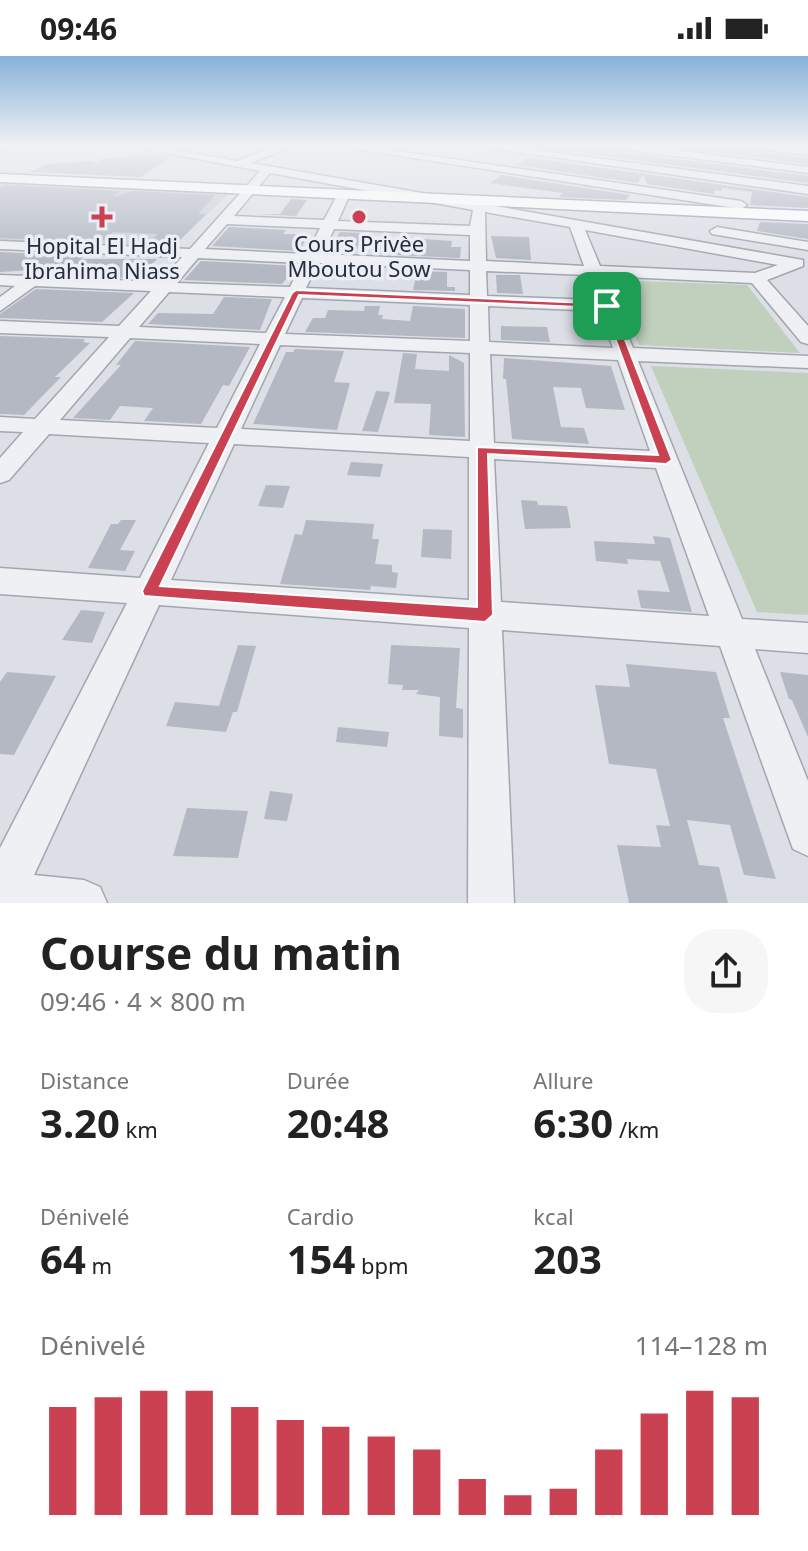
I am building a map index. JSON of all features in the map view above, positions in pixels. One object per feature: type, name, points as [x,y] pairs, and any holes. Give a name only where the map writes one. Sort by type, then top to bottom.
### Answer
[{"type":"main road","points":[[126,184],[354,190],[423,198],[480,214],[538,202],[741,209],[808,216]]},
{"type":"street","points":[[0,474],[254,184]]},
{"type":"street","points":[[331,184],[354,190],[423,198]]},
{"type":"street","points":[[84,903],[0,895],[329,225],[354,190],[368,184]]},
{"type":"street","points":[[421,184],[453,189],[480,214],[478,267],[491,903]]},
{"type":"street","points":[[538,202],[559,184]]},
{"type":"street","points":[[594,184],[741,209]]},
{"type":"street","points":[[634,207],[650,184]]},
{"type":"street","points":[[733,252],[749,184]]},
{"type":"street","points":[[760,184],[808,190]]},
{"type":"street","points":[[390,196],[403,202],[733,252],[805,269]]},
{"type":"street","points":[[223,220],[329,225],[480,214]]},
{"type":"street","points":[[695,227],[808,246]]},
{"type":"street","points":[[578,230],[808,834]]},
{"type":"street","points":[[578,230],[766,275],[808,338]]},
{"type":"street","points":[[0,245],[594,272],[766,275],[805,269]]},
{"type":"street","points":[[0,306],[73,249]]},
{"type":"street","points":[[0,280],[607,306]]},
{"type":"street","points":[[0,327],[808,362]]},
{"type":"street","points":[[0,424],[666,460]]},
{"type":"street","points":[[0,581],[808,638]]},
{"type":"shaded area","name":"Hopital El Hadj Ibrahima Niass","points":[[0,184],[231,192],[170,249],[0,241]]},
{"type":"green space","points":[[613,280],[747,285],[800,353],[639,345]]},
{"type":"green space","points":[[651,366],[808,373],[808,615],[757,612]]},
{"type":"building","points":[[494,184],[557,184],[630,195],[626,200],[559,197],[563,193]]},
{"type":"building","points":[[647,184],[713,184],[808,197],[808,208],[750,205],[752,192],[722,188],[721,191],[715,190],[714,194]]},
{"type":"building","name":"Hopital El Hadj Ibrahima Niass","points":[[5,185],[121,191],[112,197],[134,191],[215,195],[198,214],[206,214],[175,245],[148,244],[158,234],[113,232],[101,242],[0,238],[0,188]]},
{"type":"building","points":[[291,199],[307,200],[296,216],[258,214],[280,214]]},
{"type":"building","points":[[760,222],[808,224],[808,239],[757,231]]},
{"type":"building","points":[[229,227],[308,234],[300,251],[212,246]]},
{"type":"building","points":[[340,232],[362,233],[356,253],[327,251]]},
{"type":"building","points":[[491,236],[529,237],[531,260],[496,258]]},
{"type":"building","points":[[424,239],[452,241],[451,247],[461,247],[460,258],[376,254],[378,245],[422,246]]},
{"type":"building","points":[[0,252],[85,256],[81,259],[157,259],[144,272],[155,273],[149,279],[43,274],[34,270],[0,272]]},
{"type":"building","points":[[201,261],[297,266],[282,284],[184,280]]},
{"type":"building","points":[[417,271],[447,272],[447,287],[455,287],[455,291],[413,290]]},
{"type":"building","points":[[496,275],[520,275],[523,294],[497,293]]},
{"type":"building","points":[[36,289],[134,293],[102,322],[0,318],[0,314]]},
{"type":"building","points":[[224,297],[272,299],[260,330],[148,324],[158,313],[213,314]]},
{"type":"building","points":[[365,306],[380,306],[378,315],[383,315],[382,319],[410,321],[413,306],[465,309],[465,338],[305,332],[313,318],[325,318],[328,310],[364,311]]},
{"type":"building","points":[[576,313],[594,314],[599,330],[581,329]]},
{"type":"building","points":[[501,326],[547,327],[550,342],[501,340]]},
{"type":"building","points":[[0,336],[85,339],[83,342],[90,343],[55,377],[61,377],[24,415],[0,414]]},
{"type":"building","points":[[135,341],[250,347],[229,386],[223,385],[201,424],[144,421],[153,408],[120,406],[110,420],[73,418],[121,365],[116,365]]},
{"type":"building","points":[[295,349],[344,351],[334,382],[350,383],[337,430],[253,424],[286,352]]},
{"type":"building","points":[[403,353],[417,354],[415,369],[449,371],[449,355],[464,363],[465,437],[429,435],[431,404],[394,403]]},
{"type":"building","points":[[504,358],[611,366],[625,410],[586,408],[581,388],[553,387],[561,427],[584,428],[589,444],[512,439],[506,379],[503,379]]},
{"type":"building","points":[[376,391],[390,392],[378,432],[362,431]]},
{"type":"building","points":[[351,462],[383,464],[380,477],[347,475]]},
{"type":"building","points":[[266,485],[290,486],[283,508],[258,506]]},
{"type":"building","points":[[521,500],[537,501],[538,505],[567,506],[571,528],[525,529]]},
{"type":"building","points":[[121,520],[136,520],[120,550],[135,551],[125,571],[88,568],[111,524],[118,524]]},
{"type":"building","points":[[306,520],[374,524],[372,539],[379,539],[375,564],[392,565],[392,572],[398,573],[396,588],[371,586],[370,590],[280,584],[295,534],[302,535]]},
{"type":"building","points":[[423,529],[452,530],[451,559],[421,557]]},
{"type":"building","points":[[653,536],[670,538],[692,612],[641,608],[637,590],[670,592],[660,561],[627,559],[628,564],[596,561],[594,541],[655,544]]},
{"type":"building","points":[[81,610],[105,612],[92,643],[62,640]]},
{"type":"building","points":[[238,645],[256,646],[237,712],[233,712],[226,732],[166,726],[175,702],[219,706]]},
{"type":"building","points":[[391,645],[460,648],[456,708],[463,709],[463,738],[439,736],[440,697],[416,694],[419,690],[402,690],[403,685],[388,684]]},
{"type":"building","points":[[626,664],[716,672],[730,718],[723,718],[776,879],[744,875],[730,825],[687,820],[699,865],[719,867],[728,903],[629,903],[617,845],[661,847],[656,825],[670,826],[656,769],[609,764],[595,685],[630,687]]},
{"type":"building","points":[[7,672],[56,676],[14,755],[0,754],[0,682]]},
{"type":"building","points":[[780,672],[808,675],[808,737],[789,699]]},
{"type":"building","points":[[338,727],[389,732],[387,747],[336,742]]},
{"type":"building","points":[[270,791],[293,794],[287,821],[264,819]]},
{"type":"building","points":[[187,808],[248,811],[238,858],[173,856]]},
{"type":"place","name":"Hopital El Hadj Ibrahima Niass","points":[[102,217]]},
{"type":"place","name":"Cours Privèe Mboutou Sow","points":[[359,217]]},
{"type":"route","points":[[296,293],[607,306],[666,460],[482,450],[485,615],[149,591],[296,293]]}]
